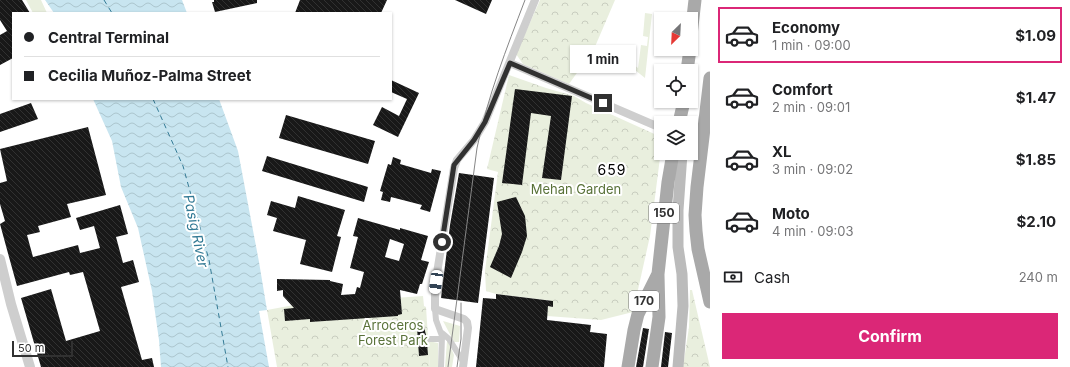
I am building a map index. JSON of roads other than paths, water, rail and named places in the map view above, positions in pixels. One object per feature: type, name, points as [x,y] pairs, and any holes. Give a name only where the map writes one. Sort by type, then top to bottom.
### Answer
[{"type":"main road","points":[[693,12],[694,0]]},
{"type":"main road","name":"150","points":[[710,78],[697,187],[696,231],[698,248],[710,302]]},
{"type":"main road","name":"150","points":[[652,367],[659,317],[658,274],[672,160]]},
{"type":"main road","points":[[678,367],[683,306],[682,274],[678,247],[678,210],[682,160]]},
{"type":"main road","name":"170","points":[[628,367],[638,314],[658,274]]},
{"type":"street","points":[[441,367],[442,336],[437,322],[435,309],[436,284],[454,165],[474,140],[485,122],[535,0]]},
{"type":"street","points":[[510,63],[654,125]]},
{"type":"street","points":[[0,259],[11,304],[30,367]]},
{"type":"street","points":[[435,309],[464,319],[467,322],[468,328],[463,365]]},
{"type":"street","points":[[428,340],[442,336],[449,339],[463,365]]},
{"type":"water","points":[[45,0],[182,0],[187,12],[53,12]]},
{"type":"water","name":"Pasig River","points":[[93,100],[219,100],[238,151],[259,262],[267,310],[259,311],[269,367],[161,367],[152,291],[138,228],[121,187],[112,141]]},
{"type":"tram line","points":[[448,367],[477,148],[481,128],[504,55],[525,0]]},
{"type":"tram line","points":[[457,367],[461,339],[461,303]]},
{"type":"district","name":"659","points":[[612,170]]},
{"type":"park label","name":"Mehan Garden","points":[[576,189]]},
{"type":"park label","name":"Arroceros Forest Park","points":[[393,332]]}]
